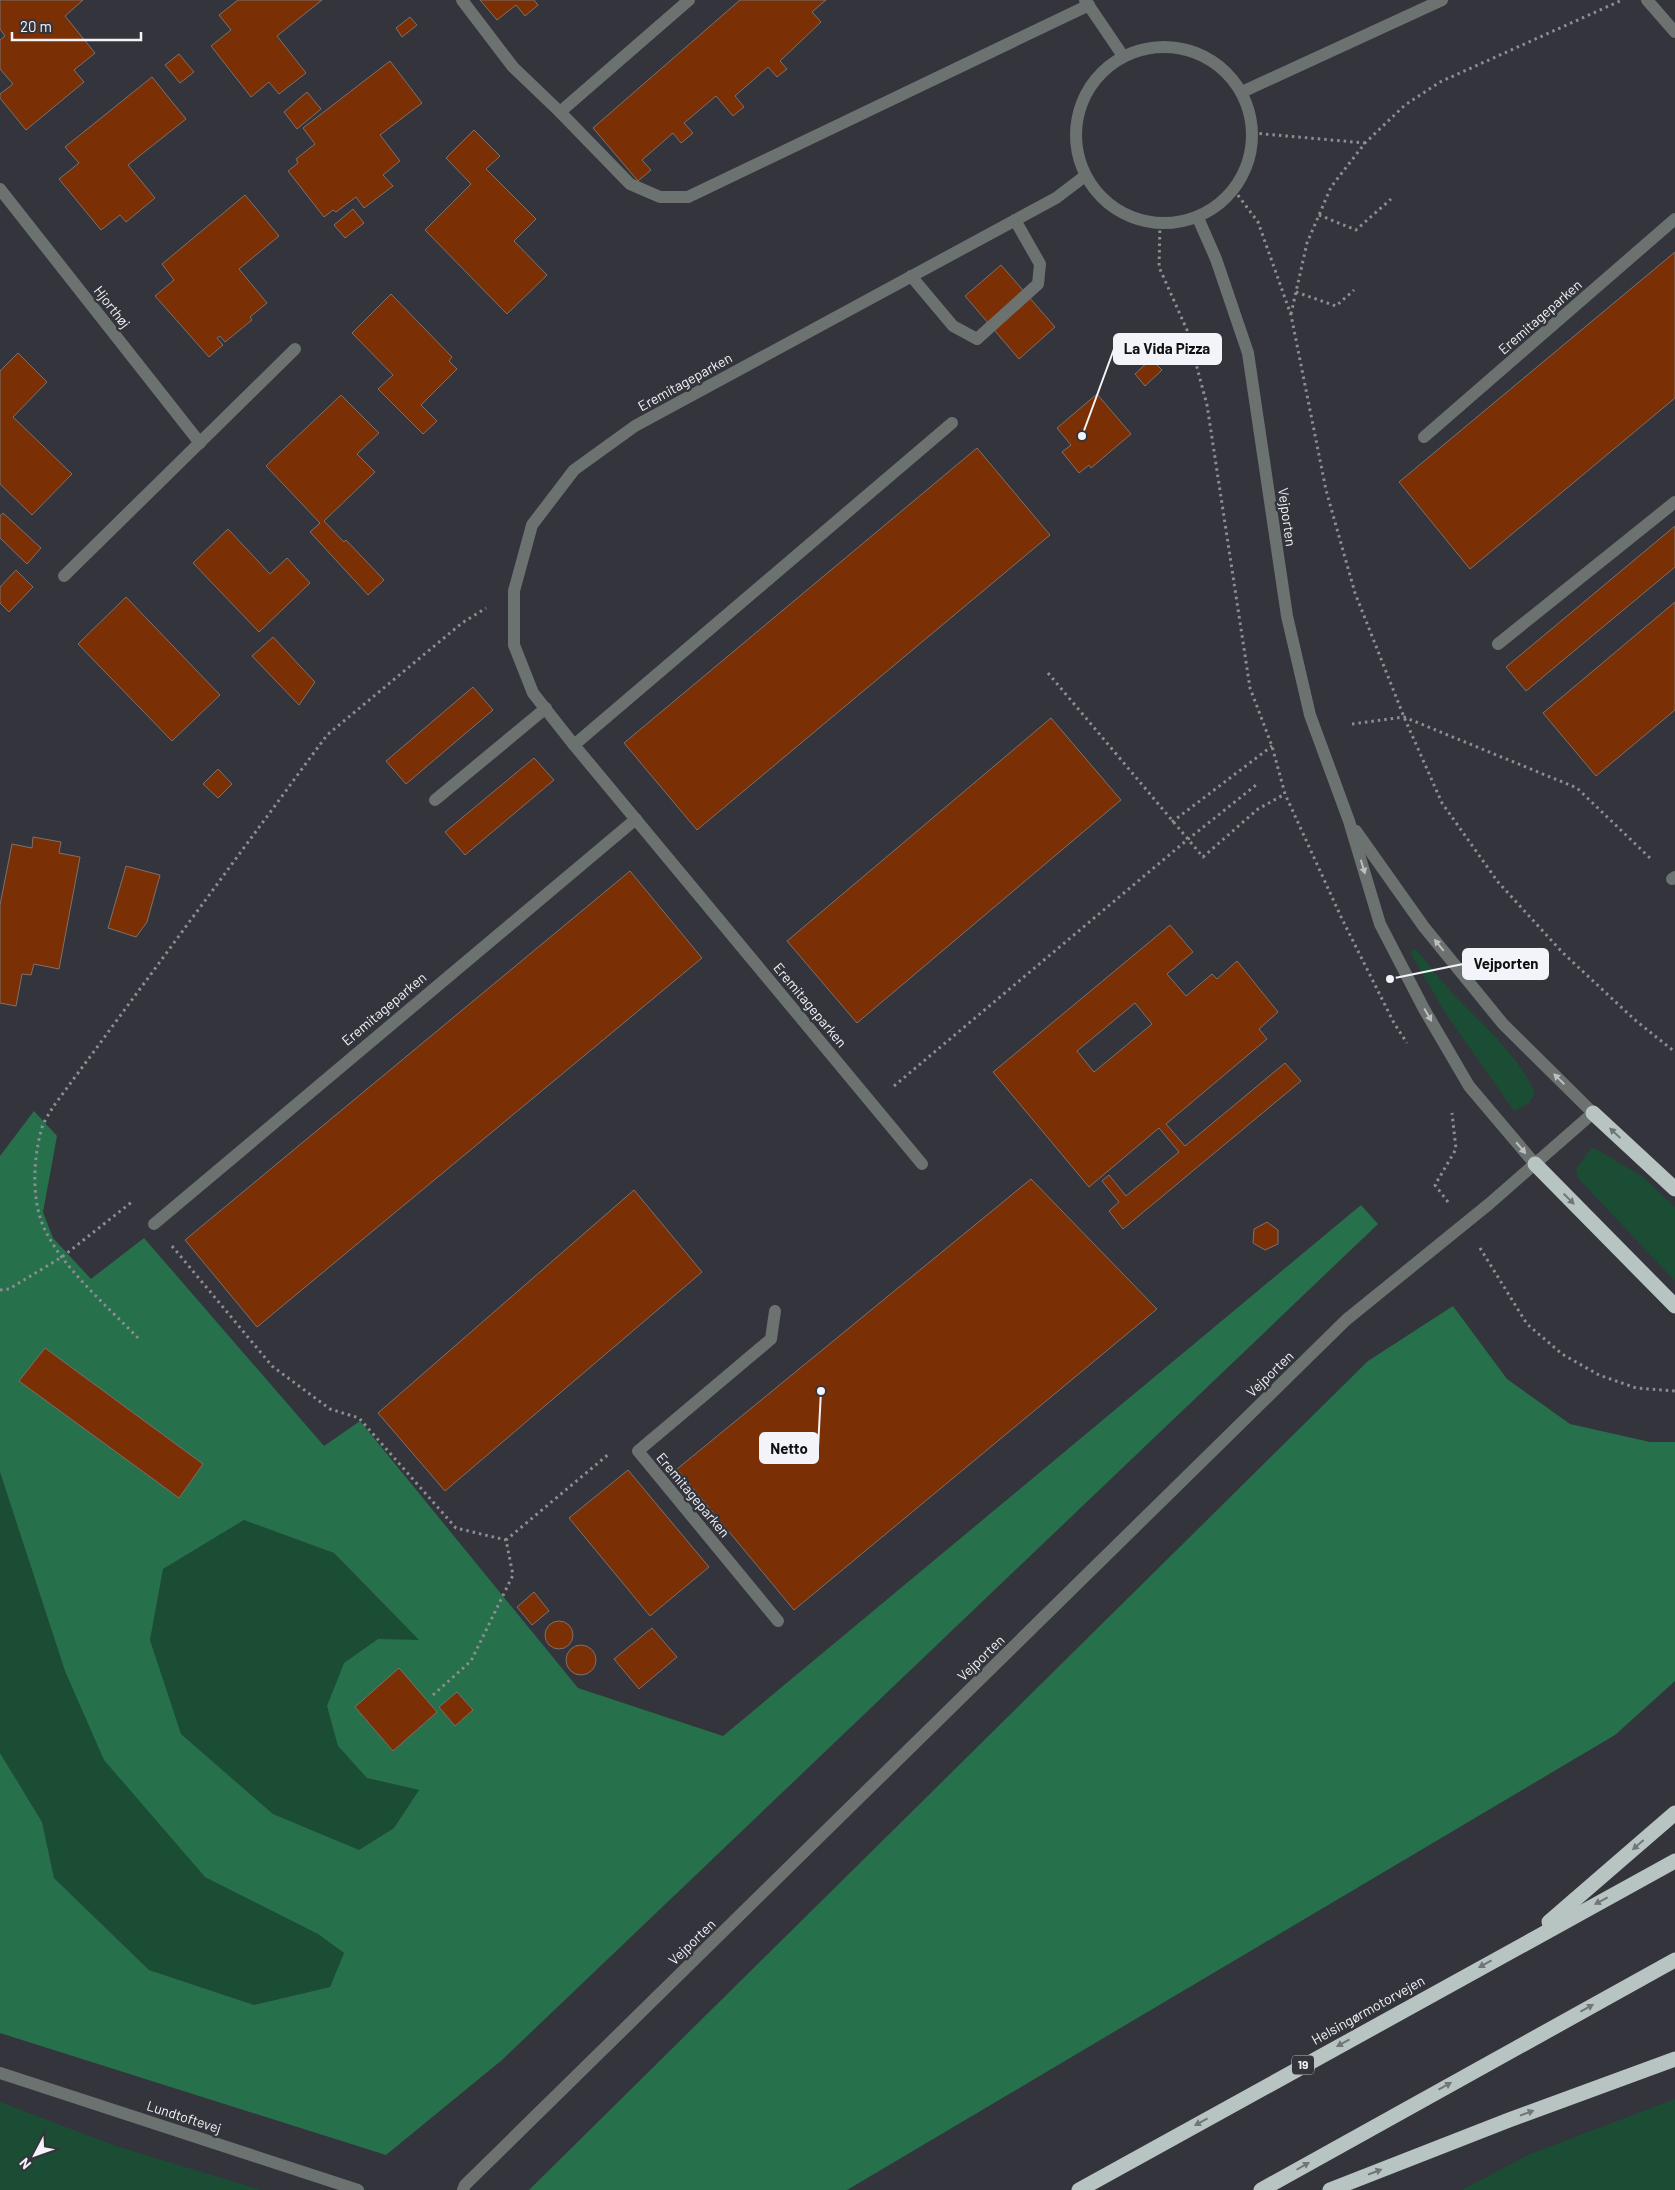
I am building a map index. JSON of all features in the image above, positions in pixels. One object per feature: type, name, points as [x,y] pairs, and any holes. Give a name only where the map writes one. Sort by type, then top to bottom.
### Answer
[{"type":"highway","points":[[1593,1113],[1675,1189]]},
{"type":"highway","points":[[1535,1164],[1675,1306]]},
{"type":"highway","points":[[1527,1941],[1675,1813]]},
{"type":"highway","name":"Helsingørmotorvejen","points":[[1079,2190],[1675,1861]]},
{"type":"highway","points":[[1261,2190],[1675,1960]]},
{"type":"highway","points":[[1330,2190],[1509,2120],[1675,2059]]},
{"type":"street","points":[[462,0],[513,68],[560,112],[630,184],[660,197],[688,197],[1087,3],[1123,56]]},
{"type":"street","points":[[560,112],[689,0]]},
{"type":"street","points":[[1242,92],[1442,0]]},
{"type":"street","points":[[1647,0],[1675,32]]},
{"type":"street","points":[[1149,47],[1176,47],[1202,55],[1225,70],[1242,92],[1250,111],[1253,133],[1249,163],[1234,190],[1218,206],[1198,218],[1179,223],[1160,224],[1130,218],[1104,201],[1085,176],[1077,154],[1075,131],[1079,108],[1089,87],[1104,69],[1123,56],[1149,47]]},
{"type":"street","name":"Eremitageparken","points":[[922,1164],[574,745],[533,693],[514,645],[514,591],[532,525],[574,470],[635,426],[1056,198],[1085,176]]},
{"type":"street","name":"Hjorthøj","points":[[0,189],[200,443]]},
{"type":"street","name":"Vejporten","points":[[1198,218],[1216,259],[1248,354],[1287,616],[1310,715],[1349,821],[1380,924],[1424,1009],[1469,1086],[1535,1164]]},
{"type":"street","name":"Eremitageparken","points":[[1424,437],[1675,219]]},
{"type":"street","points":[[911,276],[952,326],[977,339],[1038,284],[1040,264],[1015,220]]},
{"type":"street","points":[[64,576],[295,349]]},
{"type":"street","points":[[574,745],[952,424]]},
{"type":"street","points":[[1498,644],[1675,502]]},
{"type":"street","points":[[435,800],[546,708]]},
{"type":"street","name":"Eremitageparken","points":[[154,1224],[636,819]]},
{"type":"street","name":"Vejporten","points":[[463,2190],[465,2185],[1346,1320],[1465,1224],[1593,1113],[1503,1024],[1424,927],[1349,821]]},
{"type":"street","name":"Eremitageparken","points":[[775,1311],[770,1339],[638,1451],[778,1621]]},
{"type":"street","name":"Lundtoftevej","points":[[0,2073],[358,2190]]},
{"type":"path","points":[[1291,315],[1307,243],[1331,187],[1365,143],[1406,105],[1440,82],[1621,0]]},
{"type":"path","points":[[1253,133],[1365,143]]},
{"type":"path","points":[[1234,190],[1258,222],[1291,315],[1326,490],[1354,592],[1404,717],[1442,803],[1498,882],[1562,952],[1635,1020],[1675,1052]]},
{"type":"path","points":[[1319,215],[1356,230],[1391,199]]},
{"type":"path","points":[[1296,292],[1336,306],[1354,290]]},
{"type":"path","points":[[138,1338],[62,1257],[45,1230],[37,1204],[35,1167],[41,1129],[52,1107],[327,735],[462,623],[514,591]]},
{"type":"path","points":[[1048,673],[1203,858],[1258,809],[1285,794]]},
{"type":"path","points":[[1352,724],[1404,717],[1577,788],[1674,878]]},
{"type":"path","points":[[1172,822],[1272,746]]},
{"type":"path","points":[[873,1104],[1187,840],[1256,786]]},
{"type":"path","points":[[0,1290],[9,1289],[62,1257],[134,1200],[272,1366],[330,1409],[359,1418],[456,1528],[506,1540]]},
{"type":"path","points":[[1465,1224],[1527,1324],[1562,1354],[1599,1375],[1636,1388],[1675,1392]]},
{"type":"path","points":[[506,1540],[611,1452],[638,1451]]},
{"type":"path","points":[[432,1695],[471,1661],[513,1575],[506,1540]]},
{"type":"green space","points":[[1416,949],[1451,991],[1500,1042],[1520,1066],[1535,1093],[1529,1103],[1514,1111],[1444,1011],[1410,952]]},
{"type":"green space","points":[[34,1111],[57,1136],[43,1212],[53,1238],[91,1279],[144,1238],[324,1446],[360,1421],[578,1688],[723,1736],[1361,1205],[1378,1224],[502,2060],[386,2155],[0,2033],[0,1753],[42,1822],[54,1878],[149,1970],[254,2005],[330,1987],[344,1953],[318,1934],[205,1877],[104,1760],[65,1671],[0,1472],[0,1156]],"holes":[[[45,1348],[203,1464],[179,1498],[19,1381]],[[244,1520],[334,1553],[419,1640],[378,1639],[344,1663],[327,1706],[338,1746],[367,1778],[419,1790],[394,1828],[359,1850],[273,1814],[181,1734],[150,1640],[163,1569]],[[399,1669],[437,1712],[393,1751],[355,1707]],[[457,1692],[473,1710],[455,1726],[439,1707]]]},
{"type":"green space","points":[[1592,1147],[1642,1176],[1675,1207],[1675,1281],[1578,1178],[1576,1169]]},
{"type":"green space","points":[[1453,1306],[1507,1379],[1570,1424],[1650,1442],[1675,1442],[1675,1681],[1615,1735],[847,2190],[529,2190],[1368,1361]]},
{"type":"green space","points":[[0,1472],[65,1671],[318,1934],[344,1953],[330,1987],[254,2005],[149,1970],[54,1878],[42,1822],[0,1753]]},
{"type":"green space","points":[[244,1520],[334,1553],[420,1641],[344,1663],[367,1778],[419,1790],[394,1828],[359,1851],[273,1814],[181,1734],[150,1640],[163,1569]]},
{"type":"green space","points":[[1675,2099],[1675,2190],[1462,2190],[1530,2154]]},
{"type":"green space","points":[[0,2102],[116,2146],[261,2190],[0,2190]]},
{"type":"building","points":[[0,0],[83,0],[65,16],[95,53],[74,70],[84,82],[26,130],[0,98],[0,94],[13,84],[0,69],[0,40],[5,36],[0,29]]},
{"type":"building","points":[[238,0],[322,0],[277,36],[306,73],[279,94],[269,82],[251,97],[211,46],[231,30],[219,15]]},
{"type":"building","points":[[480,0],[534,0],[538,5],[525,16],[516,5],[497,20]]},
{"type":"building","points":[[740,0],[826,0],[812,12],[821,22],[780,61],[787,69],[777,77],[768,67],[735,96],[744,107],[733,116],[716,96],[684,123],[693,133],[681,143],[673,133],[642,160],[651,170],[638,181],[593,128]]},
{"type":"building","points":[[410,17],[417,25],[402,37],[396,28]]},
{"type":"building","points":[[179,54],[194,72],[180,83],[165,65]]},
{"type":"building","points":[[390,61],[422,103],[380,135],[400,161],[383,175],[393,186],[364,208],[356,197],[336,212],[333,210],[324,217],[288,171],[298,163],[296,159],[315,144],[303,128]]},
{"type":"building","points":[[152,77],[186,119],[128,165],[155,198],[126,222],[120,215],[101,230],[59,179],[79,163],[65,147]]},
{"type":"building","points":[[307,92],[321,109],[297,129],[284,112]]},
{"type":"building","points":[[474,130],[500,156],[486,169],[536,219],[514,241],[547,275],[507,314],[425,230],[471,184],[446,158]]},
{"type":"building","points":[[245,195],[279,236],[239,269],[267,303],[250,317],[252,320],[225,342],[220,336],[217,338],[223,345],[209,357],[155,296],[174,280],[162,264]]},
{"type":"building","points":[[353,209],[364,223],[345,238],[334,225]]},
{"type":"building","points":[[1675,252],[1675,398],[1470,569],[1399,482]]},
{"type":"building","points":[[1001,265],[1055,327],[1019,359],[965,296]]},
{"type":"building","points":[[391,294],[452,357],[449,361],[457,369],[421,405],[437,421],[423,434],[378,389],[393,375],[352,333]]},
{"type":"building","points":[[18,353],[47,382],[13,417],[72,474],[32,515],[0,484],[0,371]]},
{"type":"building","points":[[1151,359],[1162,370],[1145,386],[1135,374]]},
{"type":"building","points":[[1097,394],[1131,434],[1091,468],[1089,465],[1079,473],[1062,452],[1071,445],[1057,428]]},
{"type":"building","points":[[341,395],[379,433],[357,454],[375,472],[324,521],[344,542],[346,540],[384,580],[368,595],[310,532],[320,523],[266,466]]},
{"type":"building","points":[[977,448],[1050,535],[697,830],[624,743]]},
{"type":"building","points":[[3,513],[41,548],[27,564],[0,538],[0,516]]},
{"type":"building","points":[[1675,526],[1675,567],[1526,691],[1506,667]]},
{"type":"building","points":[[228,529],[270,574],[287,558],[310,583],[259,632],[193,563]]},
{"type":"building","points":[[16,570],[33,587],[9,612],[0,603],[0,587]]},
{"type":"building","points":[[126,597],[220,695],[172,741],[78,644]]},
{"type":"building","points":[[1675,602],[1675,710],[1596,776],[1543,713]]},
{"type":"building","points":[[273,637],[315,682],[299,705],[252,656]]},
{"type":"building","points":[[473,687],[493,710],[406,784],[386,761]]},
{"type":"building","points":[[1051,718],[1121,800],[857,1023],[787,941]]},
{"type":"building","points":[[534,758],[554,780],[465,855],[445,832]]},
{"type":"building","points":[[218,769],[232,784],[218,798],[203,784]]},
{"type":"building","points":[[33,837],[61,842],[59,853],[80,857],[59,969],[34,964],[31,975],[22,974],[16,1006],[0,1003],[0,905],[12,844],[32,848]]},
{"type":"building","points":[[126,866],[160,875],[147,922],[136,937],[108,928]]},
{"type":"building","points":[[630,871],[702,958],[257,1327],[185,1240]]},
{"type":"building","points":[[1170,925],[1193,952],[1167,974],[1186,996],[1212,974],[1217,979],[1237,961],[1278,1012],[1259,1029],[1267,1039],[1166,1124],[1185,1146],[1285,1063],[1301,1081],[1123,1229],[1109,1211],[1119,1202],[1102,1181],[1109,1175],[1126,1196],[1179,1152],[1159,1128],[1089,1187],[993,1072]],"holes":[[[1135,1003],[1152,1024],[1094,1072],[1077,1051]]]},
{"type":"building","points":[[1031,1179],[1157,1309],[794,1610],[677,1469]]},
{"type":"building","points":[[634,1190],[702,1272],[445,1491],[378,1413]]},
{"type":"building","points":[[1267,1222],[1278,1230],[1278,1244],[1265,1250],[1253,1243],[1254,1229]]},
{"type":"building","points":[[45,1348],[203,1464],[179,1498],[19,1381]]},
{"type":"building","points":[[628,1470],[709,1567],[650,1616],[569,1518]]},
{"type":"building","points":[[534,1592],[549,1611],[532,1625],[517,1607]]},
{"type":"building","points":[[559,1621],[569,1625],[573,1635],[569,1645],[559,1649],[549,1645],[545,1635],[549,1625]]},
{"type":"building","points":[[652,1628],[677,1657],[639,1689],[614,1659]]},
{"type":"building","points":[[581,1645],[592,1649],[596,1660],[592,1671],[581,1675],[570,1671],[566,1660],[570,1649]]},
{"type":"building","points":[[399,1668],[437,1712],[393,1751],[355,1707]]},
{"type":"building","points":[[457,1692],[473,1710],[455,1726],[439,1707]]},
{"type":"place","name":"La Vida Pizza","points":[[1082,436]]},
{"type":"place","name":"Vejporten","points":[[1390,979]]},
{"type":"place","name":"Netto","points":[[821,1391]]}]
